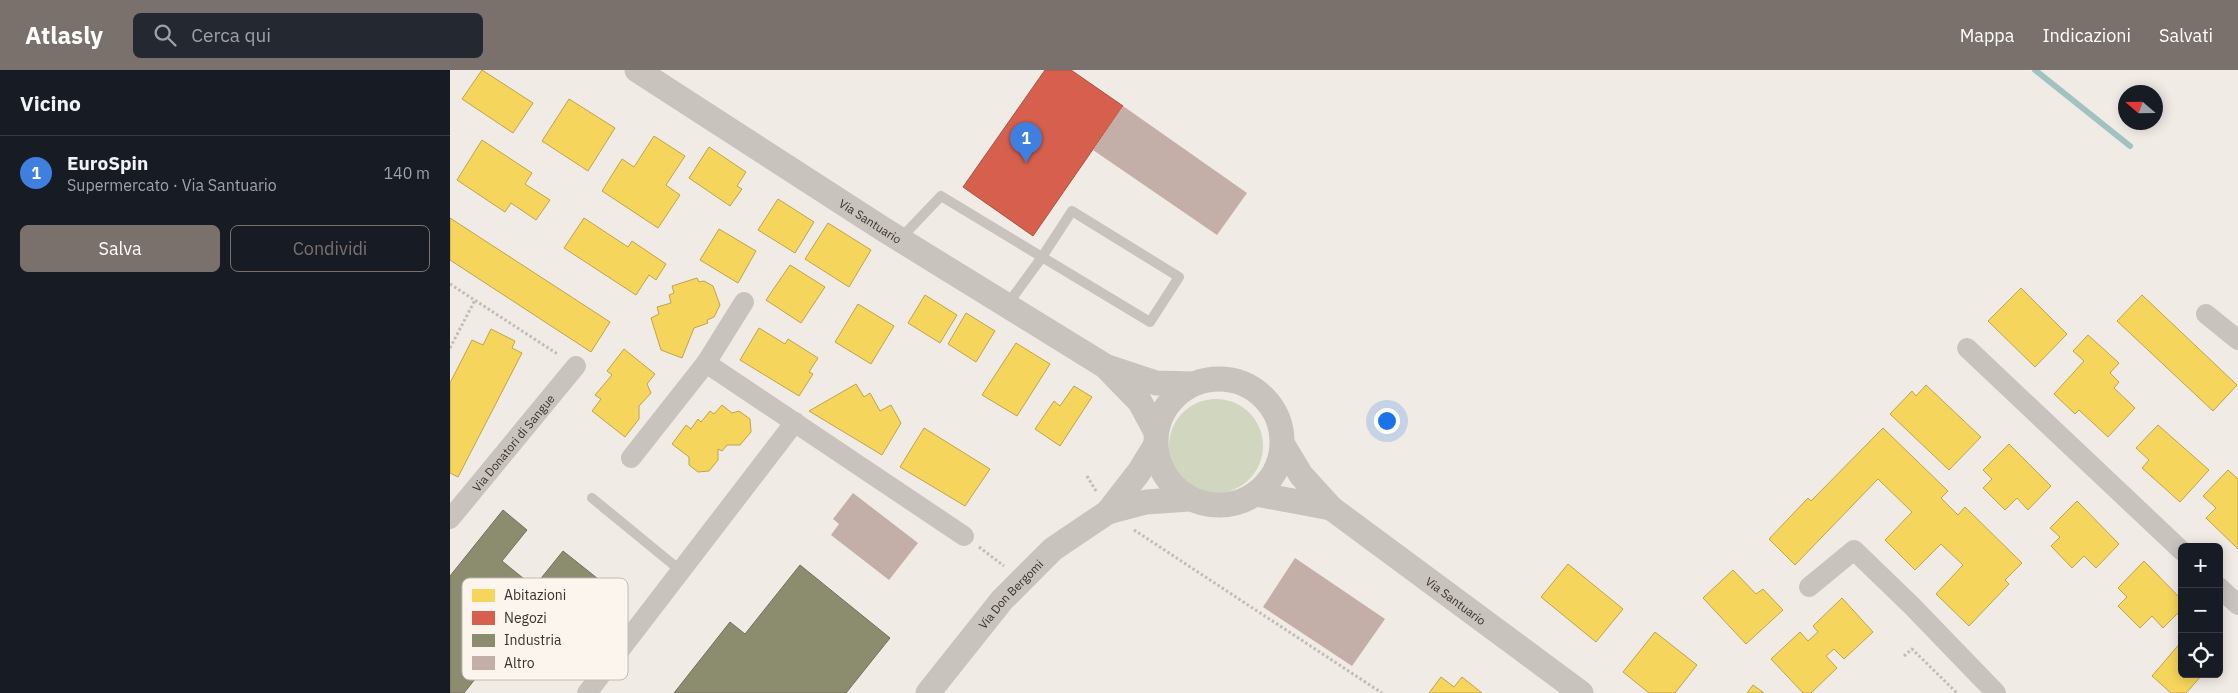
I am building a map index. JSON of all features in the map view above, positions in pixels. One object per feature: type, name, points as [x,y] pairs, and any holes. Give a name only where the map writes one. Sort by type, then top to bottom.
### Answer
[{"type":"street","name":"Via Santuario","points":[[637,70],[900,239],[1105,366],[1156,383],[1193,384]]},
{"type":"street","points":[[630,458],[706,363],[744,302]]},
{"type":"street","points":[[2206,314],[2238,340]]},
{"type":"street","points":[[1967,348],[2178,547]]},
{"type":"street","points":[[706,363],[964,536]]},
{"type":"street","name":"Via Donatori di Sangue","points":[[452,512],[576,366]]},
{"type":"street","name":"Via Santuario","points":[[1105,366],[1140,402],[1155,439]]},
{"type":"street","points":[[1214,378],[1235,380],[1255,389],[1270,404],[1280,423],[1283,445],[1279,464],[1270,480],[1256,494],[1235,504],[1212,506],[1189,499],[1172,486],[1160,467],[1155,439],[1162,412],[1175,395],[1193,384],[1214,378]]},
{"type":"street","points":[[628,641],[795,422]]},
{"type":"street","name":"Via Don Bergomi","points":[[1108,512],[1139,472],[1155,439]]},
{"type":"street","name":"Via Santuario","points":[[1283,445],[1300,475],[1331,508],[1581,693]]},
{"type":"street","name":"Via Santuario","points":[[1256,494],[1331,508]]},
{"type":"street","name":"Via Don Bergomi","points":[[928,693],[1002,600],[1053,548],[1108,512],[1146,502],[1189,499]]},
{"type":"street","points":[[1808,588],[1854,550],[1912,606],[1996,693]]},
{"type":"street","points":[[2220,588],[2238,605]]},
{"type":"street","points":[[588,693],[598,680]]},
{"type":"lane","points":[[900,239],[941,196],[1042,257],[1150,322],[1179,277],[1072,211],[1042,257],[1007,305]]},
{"type":"lane","points":[[592,498],[681,571]]},
{"type":"path","points":[[450,284],[576,366]]},
{"type":"path","points":[[450,348],[475,300]]},
{"type":"path","points":[[1127,527],[1138,531],[1382,693]]},
{"type":"path","points":[[964,536],[1010,571]]},
{"type":"path","points":[[1904,656],[1912,649],[1956,693]]},
{"type":"green space","points":[[1216,399],[1234,402],[1249,413],[1260,428],[1263,446],[1260,464],[1249,479],[1234,490],[1216,493],[1198,490],[1183,479],[1172,464],[1169,446],[1172,428],[1183,413],[1198,402]]},
{"type":"building: Abitazioni","points":[[482,70],[533,103],[513,133],[462,99]]},
{"type":"building: Abitazioni","points":[[569,99],[615,128],[588,171],[542,141]]},
{"type":"building: Abitazioni","points":[[654,136],[685,156],[666,185],[680,195],[658,228],[602,191],[622,159],[634,167]]},
{"type":"building: Abitazioni","points":[[482,140],[532,173],[525,184],[550,200],[536,220],[511,203],[505,212],[457,180]]},
{"type":"building: Abitazioni","points":[[709,147],[746,172],[737,186],[742,189],[730,206],[689,178]]},
{"type":"building: Abitazioni","points":[[778,199],[814,222],[795,253],[758,230]]},
{"type":"building: Abitazioni","points":[[450,218],[610,322],[591,352],[450,260]]},
{"type":"building: Abitazioni","points":[[584,218],[628,247],[632,241],[666,264],[656,280],[649,275],[636,295],[564,248]]},
{"type":"building: Abitazioni","points":[[828,223],[871,250],[849,287],[805,259]]},
{"type":"building: Abitazioni","points":[[719,229],[756,251],[738,283],[700,260]]},
{"type":"building: Abitazioni","points":[[790,265],[825,287],[801,323],[766,300]]},
{"type":"building: Abitazioni","points":[[697,278],[699,282],[704,281],[713,286],[720,305],[714,317],[707,320],[708,323],[694,328],[682,358],[661,350],[651,318],[659,314],[657,307],[671,303],[669,295],[674,293],[672,286]]},
{"type":"building: Abitazioni","points":[[2021,288],[2067,334],[2035,367],[1988,321]]},
{"type":"building: Abitazioni","points":[[925,295],[957,315],[940,343],[908,323]]},
{"type":"building: Abitazioni","points":[[2142,295],[2237,385],[2213,411],[2117,321]]},
{"type":"building: Abitazioni","points":[[858,304],[894,326],[871,364],[835,342]]},
{"type":"building: Abitazioni","points":[[966,313],[995,331],[976,362],[948,344]]},
{"type":"building: Abitazioni","points":[[759,328],[785,344],[788,339],[818,358],[809,372],[813,374],[799,396],[740,360]]},
{"type":"building: Abitazioni","points":[[491,329],[515,341],[512,348],[522,353],[458,477],[450,473],[450,383],[472,340],[483,345]]},
{"type":"building: Abitazioni","points":[[2088,335],[2119,363],[2110,373],[2119,382],[2114,388],[2135,408],[2108,437],[2079,410],[2075,414],[2054,394],[2084,361],[2073,351]]},
{"type":"building: Abitazioni","points":[[1016,343],[1050,364],[1017,416],[982,395]]},
{"type":"building: Abitazioni","points":[[624,349],[655,374],[647,384],[651,393],[639,406],[639,419],[625,437],[592,411],[601,399],[595,395],[612,375],[607,371]]},
{"type":"building: Abitazioni","points":[[856,384],[864,397],[870,393],[880,411],[891,405],[901,423],[882,455],[809,411]]},
{"type":"building: Abitazioni","points":[[1926,385],[1981,437],[1949,470],[1890,414],[1912,391],[1916,396]]},
{"type":"building: Abitazioni","points":[[1074,386],[1092,397],[1060,446],[1035,429],[1054,401],[1060,406]]},
{"type":"building: Abitazioni","points":[[722,405],[732,413],[739,411],[750,419],[751,432],[740,445],[727,445],[722,451],[718,449],[718,460],[709,471],[698,472],[689,465],[689,457],[672,444],[686,425],[691,429],[698,419],[701,422],[710,411],[714,414]]},
{"type":"building: Abitazioni","points":[[2158,425],[2209,470],[2180,502],[2142,468],[2149,460],[2136,448]]},
{"type":"building: Abitazioni","points":[[924,428],[990,469],[965,506],[900,467]]},
{"type":"building: Abitazioni","points":[[1883,428],[1948,491],[1941,498],[1958,515],[1965,507],[2022,563],[2005,580],[2009,584],[1969,626],[1936,594],[1963,565],[1941,544],[1915,570],[1885,540],[1912,512],[1878,479],[1795,565],[1769,539],[1808,498],[1811,501]]},
{"type":"building: Abitazioni","points":[[2009,444],[2051,486],[2028,510],[2017,498],[2005,510],[1983,488],[1992,479],[1983,470]]},
{"type":"building: Abitazioni","points":[[2228,470],[2238,479],[2238,549],[2206,518],[2216,508],[2203,496]]},
{"type":"building: Abitazioni","points":[[2077,501],[2119,544],[2096,568],[2084,556],[2072,568],[2051,546],[2060,537],[2050,528]]},
{"type":"building: Abitazioni","points":[[2144,561],[2178,596],[2178,613],[2163,628],[2152,616],[2140,628],[2118,606],[2127,597],[2118,588]]},
{"type":"building: Abitazioni","points":[[1568,564],[1623,609],[1596,642],[1541,597]]},
{"type":"building: Abitazioni","points":[[1733,570],[1756,594],[1763,589],[1783,610],[1746,644],[1703,598]]},
{"type":"building: Abitazioni","points":[[1842,598],[1873,632],[1844,659],[1834,649],[1826,656],[1837,668],[1811,693],[1803,693],[1771,659],[1800,632],[1808,641],[1818,632],[1813,626]]},
{"type":"building: Abitazioni","points":[[1655,632],[1697,665],[1675,693],[1649,693],[1623,672]]},
{"type":"building: Abitazioni","points":[[2178,646],[2178,678],[2199,678],[2186,693],[2171,693],[2152,676]]},
{"type":"building: Abitazioni","points":[[1441,677],[1454,687],[1462,677],[1482,693],[1429,693]]},
{"type":"building: Abitazioni","points":[[1753,685],[1764,693],[1747,693]]},
{"type":"building: Negozi","points":[[1045,70],[1071,70],[1123,106],[1033,236],[963,187]]},
{"type":"building: Industria","points":[[503,510],[527,530],[502,561],[523,578],[462,578],[462,680],[474,680],[464,693],[450,693],[450,576]]},
{"type":"building: Industria","points":[[563,551],[597,578],[541,578]]},
{"type":"building: Industria","points":[[800,565],[890,638],[846,693],[674,693],[730,622],[745,634]]},
{"type":"building: Altro","points":[[1123,106],[1247,193],[1217,235],[1093,150]]},
{"type":"building: Altro","points":[[853,493],[918,543],[889,580],[831,535],[839,524],[833,519]]},
{"type":"building: Altro","points":[[1295,558],[1385,619],[1352,666],[1263,607]]},
{"type":"waterway","points":[[2035,70],[2130,146]]},
{"type":"place","name":"EuroSpin","points":[[1026,163]]}]
